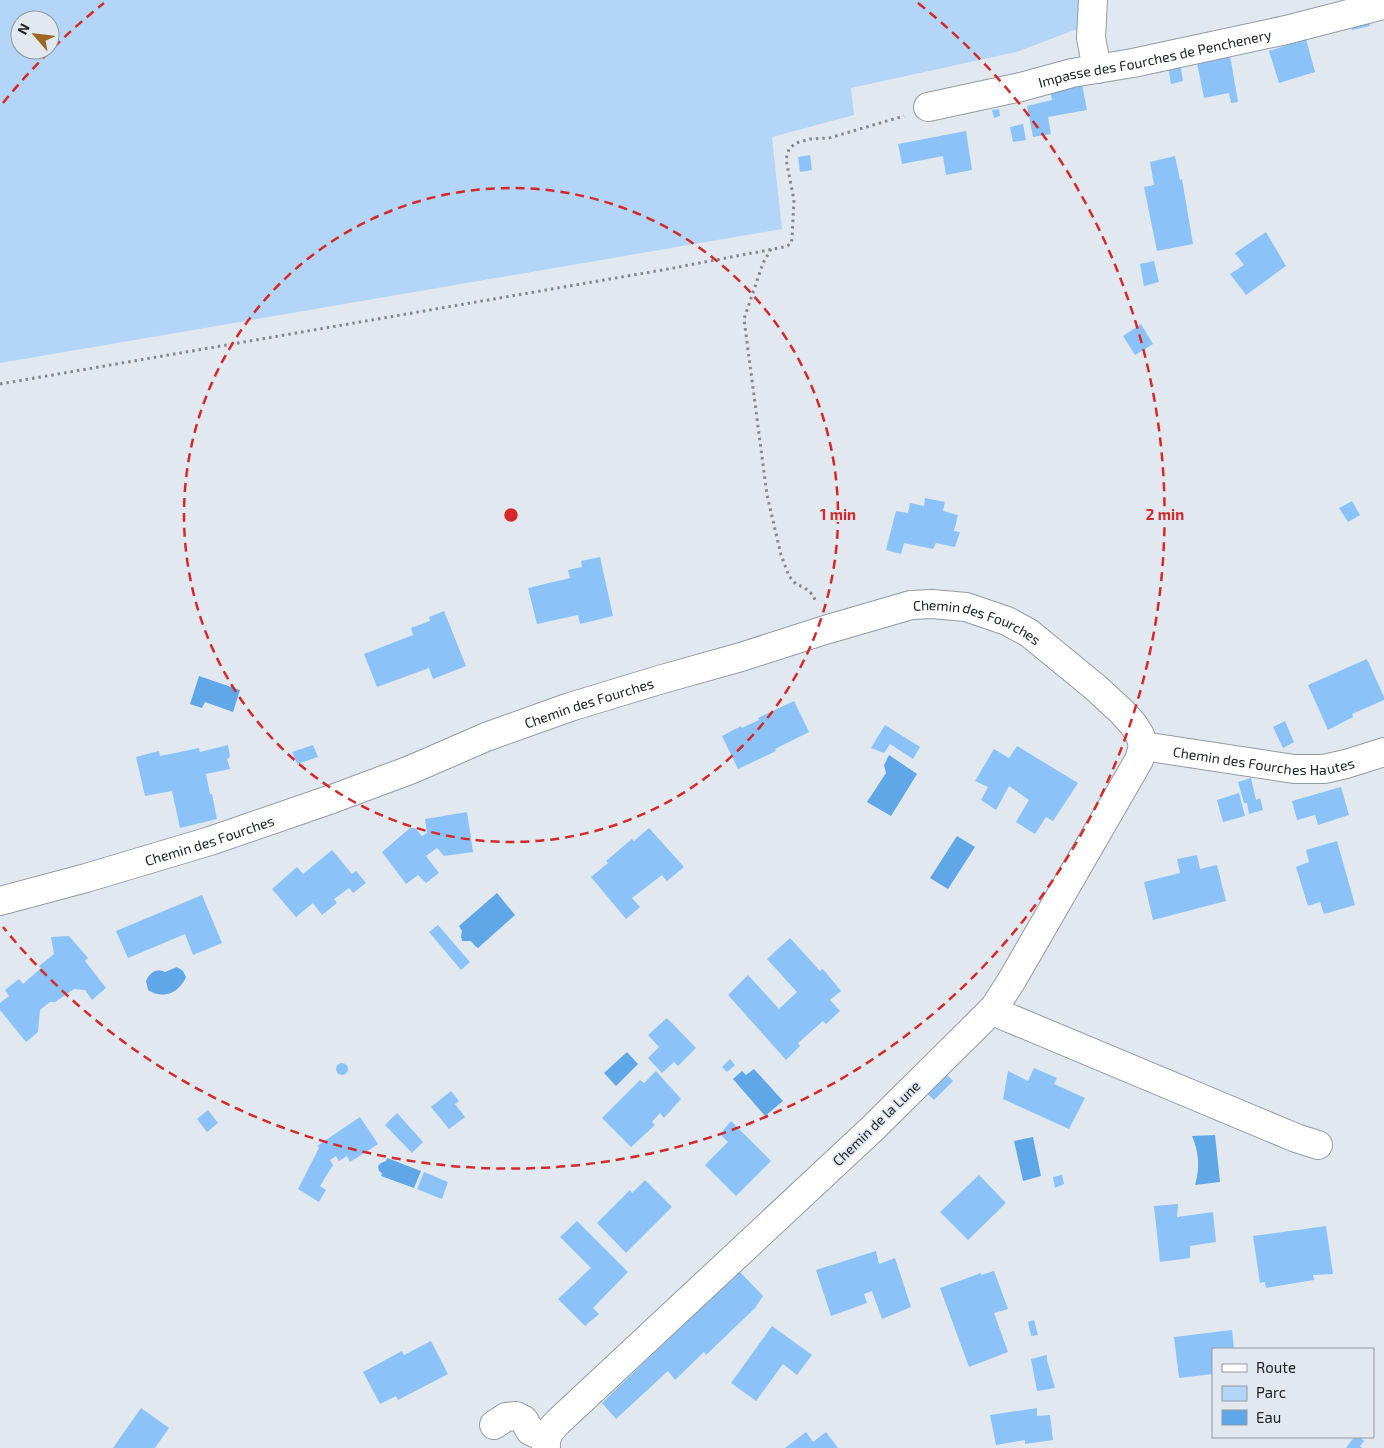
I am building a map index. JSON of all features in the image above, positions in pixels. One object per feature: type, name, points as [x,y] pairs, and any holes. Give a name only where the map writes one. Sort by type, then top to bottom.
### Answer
[{"type":"street","points":[[1093,0],[1092,38],[1097,69]]},
{"type":"street","name":"Impasse des Fourches de Penchenery","points":[[928,107],[1021,87],[1072,73],[1133,63],[1286,30],[1383,5]]},
{"type":"street","name":"Chemin des Fourches","points":[[0,901],[86,878],[210,841],[393,776],[486,737],[570,707],[911,605],[932,604],[966,607],[1007,621],[1029,633],[1096,687],[1121,711],[1140,735],[1143,746]]},
{"type":"street","name":"Chemin des Fourches Hautes","points":[[1143,746],[1294,769],[1324,769],[1384,752]]},
{"type":"street","name":"Chemin de la Lune","points":[[546,1443],[551,1429],[558,1422],[873,1128],[994,1008],[1140,760],[1143,746]]},
{"type":"street","points":[[994,1008],[1002,1015],[1011,1019],[1296,1138],[1318,1145]]},
{"type":"street","points":[[494,1424],[506,1417],[516,1416],[524,1420],[530,1431],[546,1443]]},
{"type":"path","points":[[0,384],[668,269],[791,244],[794,200],[786,159],[789,149],[796,143],[841,135],[928,107]]},
{"type":"path","points":[[771,249],[763,263],[744,318],[767,495],[781,555],[789,576],[796,584],[805,588],[813,595],[825,630]]},
{"type":"green space","points":[[0,0],[1081,0],[1080,28],[1016,52],[851,88],[854,115],[772,137],[782,229],[0,363]]},
{"type":"water","points":[[199,676],[240,690],[233,712],[205,702],[202,708],[190,704]]},
{"type":"water","points":[[889,755],[917,774],[891,816],[867,802],[886,773],[884,765]]},
{"type":"water","points":[[957,836],[975,847],[948,889],[930,878]]},
{"type":"water","points":[[497,893],[515,915],[478,948],[471,941],[462,941],[462,931],[459,926]]},
{"type":"water","points":[[177,967],[183,971],[186,977],[175,991],[159,994],[148,990],[146,981],[151,974],[156,971],[165,972]]},
{"type":"water","points":[[627,1052],[638,1064],[616,1086],[604,1073]]},
{"type":"water","points":[[754,1069],[783,1101],[765,1116],[733,1079],[742,1071],[746,1075]]},
{"type":"water","points":[[1215,1135],[1220,1182],[1195,1185],[1198,1160],[1192,1136]]},
{"type":"water","points":[[1033,1137],[1041,1176],[1023,1181],[1014,1141]]},
{"type":"water","points":[[387,1158],[421,1171],[414,1188],[381,1176],[382,1173],[379,1171],[378,1166],[386,1161]]},
{"type":"building","points":[[1368,19],[1370,26],[1352,30],[1351,23]]},
{"type":"building","points":[[1306,39],[1315,72],[1279,83],[1269,51]]},
{"type":"building","points":[[1230,55],[1238,102],[1231,103],[1229,93],[1204,98],[1196,58]]},
{"type":"building","points":[[1180,62],[1183,81],[1171,84],[1168,65]]},
{"type":"building","points":[[1082,84],[1087,110],[1048,117],[1051,134],[1033,137],[1027,106],[1052,100],[1050,91]]},
{"type":"building","points":[[999,109],[1000,116],[994,118],[992,110]]},
{"type":"building","points":[[1023,124],[1026,140],[1013,142],[1010,127]]},
{"type":"building","points":[[966,131],[972,170],[946,175],[943,156],[902,164],[898,144]]},
{"type":"building","points":[[810,155],[812,170],[800,172],[798,157]]},
{"type":"building","points":[[1175,156],[1180,180],[1182,179],[1193,244],[1157,251],[1144,187],[1154,185],[1150,162]]},
{"type":"building","points":[[1266,232],[1286,266],[1246,295],[1230,274],[1244,265],[1235,253]]},
{"type":"building","points":[[1154,261],[1159,282],[1144,286],[1140,264]]},
{"type":"building","points":[[1141,324],[1153,344],[1135,355],[1123,336]]},
{"type":"building","points":[[925,498],[945,502],[943,511],[958,515],[954,531],[960,532],[955,547],[936,543],[933,549],[904,543],[901,554],[886,550],[896,511],[908,513],[910,503],[924,506]]},
{"type":"building","points":[[1352,501],[1360,515],[1348,522],[1339,508]]},
{"type":"building","points":[[600,557],[613,616],[580,624],[578,615],[537,624],[528,588],[570,578],[568,570],[582,567],[581,561]]},
{"type":"building","points":[[444,611],[466,666],[433,679],[429,668],[377,687],[364,654],[413,635],[411,628],[430,621],[429,617]]},
{"type":"building","points":[[1367,659],[1384,700],[1352,714],[1353,717],[1328,730],[1308,685]]},
{"type":"building","points":[[794,701],[809,732],[775,749],[776,751],[738,769],[722,736],[741,726],[742,728],[759,720],[758,718]]},
{"type":"building","points":[[1285,721],[1294,742],[1283,748],[1273,727]]},
{"type":"building","points":[[885,725],[920,747],[913,759],[890,744],[884,753],[871,748]]},
{"type":"building","points":[[228,745],[230,757],[227,759],[230,769],[206,774],[217,819],[180,828],[172,791],[145,796],[136,757],[159,751],[160,756],[199,748],[200,752]]},
{"type":"building","points":[[313,745],[318,757],[297,764],[292,752]]},
{"type":"building","points":[[1017,746],[1078,783],[1053,821],[1046,817],[1035,834],[1016,822],[1029,800],[1009,786],[996,810],[981,800],[988,787],[975,781],[994,749],[1009,758]]},
{"type":"building","points":[[1251,778],[1256,800],[1260,798],[1263,810],[1249,814],[1247,803],[1244,803],[1238,782]]},
{"type":"building","points":[[1341,787],[1349,815],[1318,825],[1315,815],[1297,820],[1292,801]]},
{"type":"building","points":[[1239,793],[1245,816],[1223,822],[1217,800]]},
{"type":"building","points":[[467,812],[473,852],[444,856],[437,848],[426,856],[439,873],[426,883],[418,875],[406,884],[382,852],[410,828],[415,828],[422,836],[427,833],[425,819]]},
{"type":"building","points":[[649,828],[684,867],[667,881],[662,875],[632,898],[640,907],[626,919],[591,877],[608,863],[606,861],[632,839],[634,841]]},
{"type":"building","points":[[1337,841],[1355,905],[1324,914],[1320,902],[1308,906],[1296,867],[1309,862],[1306,850]]},
{"type":"building","points":[[332,850],[352,874],[356,871],[366,883],[353,893],[349,888],[334,899],[337,903],[322,915],[313,903],[296,917],[272,889],[297,867],[303,874]]},
{"type":"building","points":[[1197,855],[1200,869],[1217,865],[1226,901],[1153,920],[1144,882],[1180,873],[1177,859]]},
{"type":"building","points":[[202,895],[222,943],[193,955],[185,934],[128,958],[116,931]]},
{"type":"building","points":[[438,925],[470,962],[461,970],[429,932]]},
{"type":"building","points":[[69,936],[88,958],[85,961],[106,988],[92,1000],[85,990],[74,989],[55,1002],[50,1002],[40,1010],[38,1032],[26,1042],[0,1010],[0,1003],[9,996],[5,990],[19,979],[23,984],[41,968],[39,966],[54,954],[51,937]]},
{"type":"building","points":[[790,938],[820,971],[823,969],[841,991],[830,1000],[840,1011],[826,1024],[823,1021],[798,1043],[800,1046],[786,1060],[728,995],[748,975],[779,1009],[797,992],[767,959]]},
{"type":"building","points":[[667,1018],[696,1048],[678,1066],[674,1062],[662,1073],[648,1058],[659,1047],[648,1035]]},
{"type":"building","points":[[730,1059],[735,1065],[727,1072],[722,1067]]},
{"type":"building","points":[[340,1063],[344,1063],[348,1069],[344,1075],[340,1075],[336,1071],[336,1067]]},
{"type":"building","points":[[1034,1068],[1057,1078],[1054,1084],[1085,1098],[1069,1129],[1003,1099],[1008,1071],[1028,1081]]},
{"type":"building","points":[[656,1071],[681,1099],[664,1118],[660,1113],[652,1122],[655,1125],[631,1147],[602,1118],[640,1080],[644,1083]]},
{"type":"building","points":[[944,1072],[953,1081],[934,1100],[925,1092]]},
{"type":"building","points":[[451,1091],[459,1101],[455,1104],[465,1117],[449,1129],[431,1107]]},
{"type":"building","points":[[208,1110],[218,1123],[207,1132],[197,1119]]},
{"type":"building","points":[[397,1113],[423,1142],[412,1153],[385,1125]]},
{"type":"building","points":[[360,1117],[378,1144],[350,1162],[347,1156],[339,1161],[336,1156],[330,1160],[333,1165],[320,1186],[326,1190],[319,1202],[298,1189],[319,1148],[317,1146]]},
{"type":"building","points":[[731,1121],[771,1161],[736,1196],[705,1165],[728,1142],[720,1134]]},
{"type":"building","points":[[424,1172],[448,1182],[442,1199],[417,1189]]},
{"type":"building","points":[[979,1175],[1006,1203],[968,1240],[940,1212]]},
{"type":"building","points":[[1062,1175],[1064,1184],[1055,1188],[1053,1177]]},
{"type":"building","points":[[645,1180],[672,1207],[626,1253],[597,1223],[630,1190],[632,1193]]},
{"type":"building","points":[[1178,1204],[1177,1217],[1213,1212],[1216,1242],[1190,1246],[1190,1258],[1160,1262],[1154,1206]]},
{"type":"building","points":[[577,1221],[628,1272],[593,1308],[599,1314],[585,1326],[558,1299],[591,1268],[560,1237]]},
{"type":"building","points":[[1326,1226],[1333,1274],[1313,1275],[1314,1280],[1266,1288],[1265,1282],[1260,1283],[1253,1236]]},
{"type":"building","points":[[876,1251],[879,1264],[895,1258],[911,1307],[882,1319],[872,1291],[864,1294],[867,1303],[831,1316],[816,1270]]},
{"type":"building","points":[[739,1271],[763,1296],[755,1308],[706,1355],[704,1352],[675,1380],[668,1371],[616,1419],[602,1403]]},
{"type":"building","points":[[994,1271],[1008,1309],[994,1313],[1008,1352],[969,1367],[940,1288],[981,1273],[981,1275]]},
{"type":"building","points":[[1034,1320],[1038,1335],[1031,1336],[1028,1322]]},
{"type":"building","points":[[772,1326],[812,1355],[797,1375],[783,1364],[756,1401],[731,1383]]},
{"type":"building","points":[[1232,1330],[1234,1348],[1212,1348],[1212,1374],[1179,1378],[1174,1337]]},
{"type":"building","points":[[431,1341],[448,1374],[398,1400],[396,1396],[380,1404],[363,1372],[402,1351],[404,1355]]},
{"type":"building","points":[[1047,1355],[1055,1388],[1037,1391],[1031,1359]]},
{"type":"building","points":[[141,1408],[169,1428],[155,1448],[113,1448]]},
{"type":"building","points":[[1037,1408],[1037,1416],[1050,1415],[1053,1440],[1025,1444],[1025,1440],[996,1445],[990,1415]]},
{"type":"building","points":[[806,1432],[813,1442],[826,1432],[838,1448],[785,1448]]},
{"type":"building","points":[[1353,1438],[1361,1438],[1364,1441],[1360,1446],[1362,1448],[1346,1448]]}]
